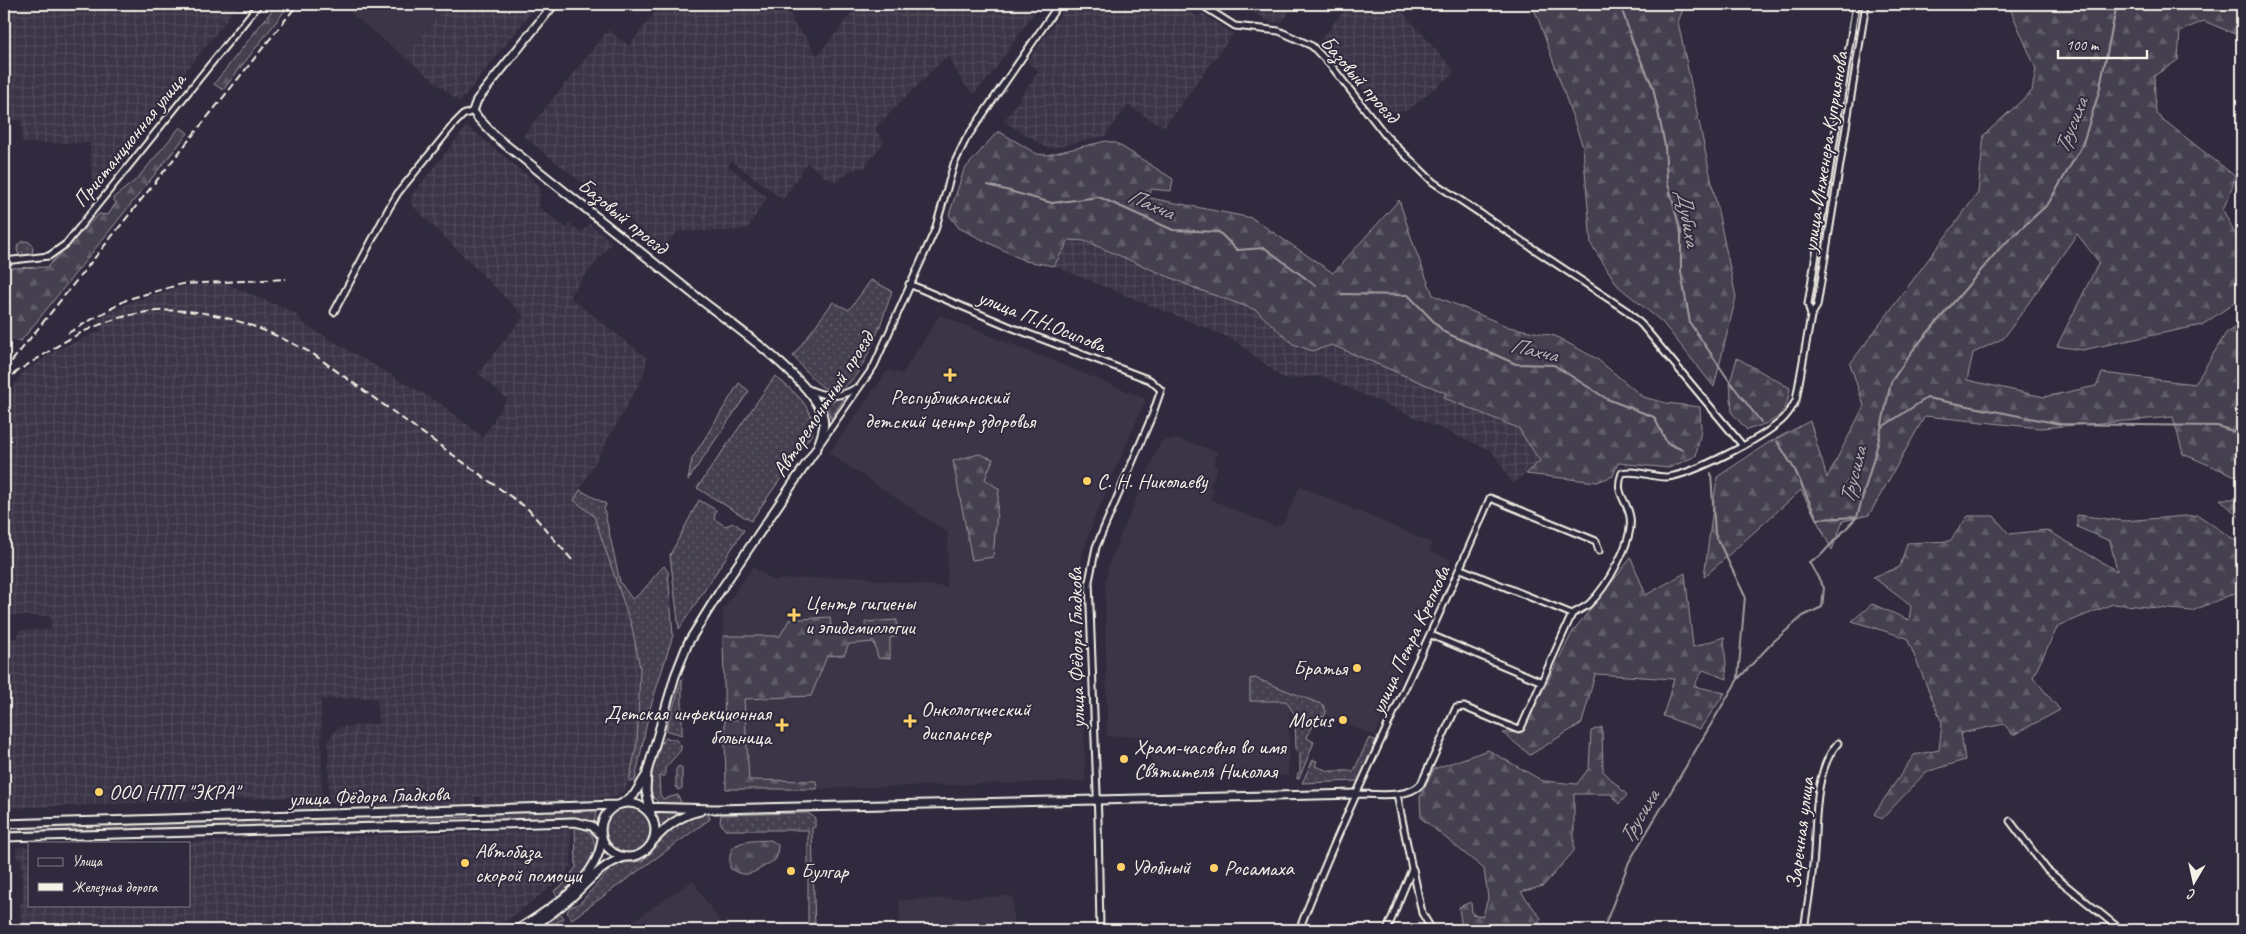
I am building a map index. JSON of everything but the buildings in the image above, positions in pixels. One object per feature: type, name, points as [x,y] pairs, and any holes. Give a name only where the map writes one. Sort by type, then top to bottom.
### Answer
[{"type":"street","name":"Пристанционная улица","points":[[4,261],[49,256],[66,244],[259,4]]},
{"type":"street","points":[[334,312],[398,193],[454,124],[463,115],[474,111],[483,91],[554,4]]},
{"type":"street","name":"Авторемонтный проезд","points":[[619,804],[634,795],[647,772],[675,676],[688,643],[817,448],[874,366],[909,284],[935,230],[954,164],[966,139],[1059,4]]},
{"type":"street","name":"Базовый проезд","points":[[1200,4],[1235,26],[1279,31],[1312,46],[1333,68],[1386,136],[1428,178],[1627,311],[1642,325],[1743,446]]},
{"type":"street","name":"улица Инженера Куприянова","points":[[1811,316],[1808,304],[1856,4]]},
{"type":"street","name":"улица Инженера Куприянова","points":[[1572,614],[1588,604],[1626,547],[1631,525],[1630,515],[1619,490],[1622,474],[1628,472],[1654,476],[1676,476],[1743,446],[1781,421],[1793,407],[1799,386],[1811,316],[1817,306],[1866,4]]},
{"type":"street","points":[[1844,74],[1853,76]]},
{"type":"street","name":"Базовый проезд","points":[[474,111],[496,137],[762,348],[805,388],[818,405],[823,417],[824,429],[817,448]]},
{"type":"street","points":[[1832,149],[1841,151]]},
{"type":"street","points":[[1820,224],[1829,225]]},
{"type":"street","name":"улица П.Н.Осипова","points":[[909,284],[1013,328],[1150,380],[1161,390]]},
{"type":"street","points":[[1808,304],[1817,306]]},
{"type":"street","points":[[805,388],[820,394],[834,396],[848,393],[859,386]]},
{"type":"street","name":"улица Фёдора Гладкова","points":[[1100,930],[1089,581],[1091,563],[1099,539],[1152,416],[1161,390]]},
{"type":"street","name":"улица Петра Крепкова","points":[[1299,930],[1356,794],[1461,569],[1490,498],[1596,541],[1599,551]]},
{"type":"street","points":[[517,930],[570,892],[586,877],[597,859],[602,837],[603,819],[609,810],[619,804],[632,804],[647,810],[715,809],[1397,794],[1416,790],[1421,784],[1456,708],[1464,707],[1516,729],[1521,728],[1572,614],[1461,569]]},
{"type":"street","points":[[1431,634],[1542,682]]},
{"type":"street","name":"Заречная улица","points":[[1804,930],[1819,796],[1826,760],[1838,744]]},
{"type":"street","name":"Авторемонтный проезд","points":[[647,772],[647,810]]},
{"type":"street","points":[[1397,794],[1422,913],[1432,930]]},
{"type":"street","name":"улица Фёдора Гладкова","points":[[4,824],[483,810],[619,804]]},
{"type":"street","points":[[528,930],[561,906],[610,862],[625,856],[642,853],[674,821],[685,815],[715,809]]},
{"type":"street","points":[[483,810],[484,824]]},
{"type":"street","points":[[647,810],[655,831],[652,842]]},
{"type":"street","points":[[387,812],[388,827]]},
{"type":"street","points":[[121,820],[122,834]]},
{"type":"street","points":[[2010,821],[2048,870],[2121,930]]},
{"type":"street","name":"улица Фёдора Гладкова","points":[[4,837],[575,822],[592,826],[602,837]]},
{"type":"street","points":[[602,837],[608,848],[619,855],[625,856]]},
{"type":"street","points":[[1388,930],[1412,868]]},
{"type":"shaded area","points":[[4,4],[238,4],[92,188],[90,143],[22,143],[21,120],[4,121]]},
{"type":"shaded area","points":[[339,4],[439,4],[439,13],[405,57]]},
{"type":"shaded area","points":[[439,4],[538,4],[460,102],[405,57],[439,14]]},
{"type":"shaded area","points":[[662,4],[780,4],[793,17],[793,23],[806,37],[817,56],[859,4],[1040,4],[989,78],[973,94],[960,79],[949,56],[944,59],[875,128],[884,142],[864,168],[851,170],[837,182],[826,177],[807,163],[783,200],[732,161],[728,166],[767,197],[748,228],[730,231],[678,231],[663,248],[523,136],[608,30],[629,46]]},
{"type":"shaded area","points":[[1068,4],[1189,4],[1192,7],[1191,13],[1199,17],[1202,13],[1233,34],[1165,126],[1156,123],[1128,105],[1105,136],[1048,149],[1004,121],[1039,71],[1027,62]]},
{"type":"shaded area","points":[[1241,4],[1296,4],[1281,23],[1269,22]]},
{"type":"shaded area","points":[[1349,4],[1396,4],[1455,72],[1407,111],[1384,112],[1318,43]]},
{"type":"shaded area","points":[[467,126],[540,186],[539,207],[566,228],[569,224],[581,232],[590,224],[612,242],[571,294],[572,299],[647,358],[643,377],[574,500],[594,516],[632,627],[640,668],[637,743],[629,781],[624,792],[614,797],[577,802],[481,804],[481,797],[475,797],[475,805],[379,808],[376,802],[333,803],[329,799],[328,741],[338,727],[378,724],[377,698],[321,699],[322,811],[298,812],[297,797],[4,808],[4,638],[17,638],[19,630],[50,630],[51,625],[50,616],[4,615],[4,403],[22,373],[56,350],[101,331],[97,318],[134,301],[183,286],[227,284],[295,313],[305,325],[439,403],[483,437],[507,399],[478,373],[524,316],[410,203],[412,195]]},
{"type":"shaded area","points":[[1069,240],[1085,241],[1197,289],[1256,310],[1293,344],[1313,351],[1332,345],[1447,393],[1444,399],[1518,428],[1540,461],[1513,484],[1492,451],[1321,376],[1284,379],[1233,339],[1054,266]]},
{"type":"shaded area","points":[[940,315],[1146,399],[1094,519],[1082,556],[1085,781],[817,789],[726,789],[723,609],[753,567],[773,580],[862,576],[876,580],[947,587],[948,533],[829,453],[888,370],[902,374]]},
{"type":"shaded area","points":[[1179,439],[1218,452],[1214,465],[1218,467],[1210,486],[1214,489],[1210,499],[1275,527],[1284,522],[1300,486],[1432,543],[1430,551],[1451,560],[1375,736],[1290,700],[1288,775],[1153,778],[1149,736],[1107,736],[1105,582],[1111,558],[1161,441]]},
{"type":"shaded area","points":[[571,829],[571,866],[560,880],[508,920],[489,930],[24,930],[23,922],[21,922],[20,903],[23,902],[21,859],[17,859],[16,847],[28,847],[28,906],[190,906],[190,842],[185,842]]},
{"type":"shaded area","points":[[693,881],[725,930],[620,930],[661,902]]},
{"type":"shaded area","points":[[1013,896],[1014,930],[900,930],[899,900]]},
{"type":"green space","points":[[277,4],[290,4],[223,90],[214,84]]},
{"type":"green space","points":[[1531,4],[1685,4],[1678,22],[1736,297],[1714,387],[1662,322],[1618,286],[1591,244],[1583,147],[1538,18]]},
{"type":"green space","points":[[2008,4],[2242,4],[2242,37],[2204,21],[2180,31],[2178,60],[2154,76],[2156,114],[2236,177],[2223,210],[2242,248],[2242,298],[2202,325],[2082,350],[2057,346],[2099,262],[2077,234],[2004,338],[1973,353],[1967,380],[2044,397],[2096,386],[2102,373],[2195,384],[2226,333],[2242,323],[2242,475],[2233,475],[2183,454],[2173,417],[2040,428],[1925,416],[1869,515],[1843,521],[1832,550],[1801,490],[1704,577],[1717,477],[1768,443],[1810,421],[1827,478],[1864,406],[1850,364],[1978,193],[1984,135],[2032,91],[2036,69]]},
{"type":"green space","points":[[180,127],[188,133],[21,341],[4,340],[4,268],[47,267],[99,214],[108,215],[116,203],[113,198],[137,179]]},
{"type":"green space","points":[[997,132],[1037,154],[1047,155],[1106,141],[1116,143],[1173,179],[1171,191],[1151,189],[1150,198],[1252,218],[1333,273],[1399,200],[1433,295],[1509,327],[1555,336],[1597,359],[1643,397],[1666,403],[1700,407],[1701,430],[1696,456],[1669,468],[1618,463],[1613,476],[1597,482],[1526,474],[1540,461],[1518,428],[1444,398],[1446,393],[1332,345],[1313,351],[1293,344],[1256,310],[1197,289],[1085,241],[1069,240],[1054,266],[1025,261],[959,228],[949,215],[964,170]]},
{"type":"green space","points":[[22,241],[28,241],[33,246],[31,255],[22,257],[17,252],[17,246]]},
{"type":"green space","points":[[871,280],[892,291],[877,332],[862,365],[853,378],[844,387],[833,391],[828,390],[811,377],[793,356],[833,302],[849,310]]},
{"type":"green space","points":[[1737,358],[1790,388],[1782,413],[1765,424],[1747,430],[1732,413],[1730,382]]},
{"type":"green space","points":[[775,376],[796,394],[807,408],[813,425],[812,434],[751,521],[697,488]]},
{"type":"green space","points":[[739,383],[749,391],[688,480],[692,459]]},
{"type":"green space","points":[[845,397],[831,419],[827,406],[820,398],[833,400]]},
{"type":"green space","points":[[979,454],[993,459],[985,479],[999,489],[993,557],[972,560],[953,461]]},
{"type":"green space","points":[[580,490],[606,504],[604,509],[620,582],[632,599],[641,592],[664,566],[668,572],[673,635],[649,712],[635,781],[629,781],[637,743],[640,668],[632,627],[594,516],[574,500]]},
{"type":"green space","points":[[2220,499],[2242,499],[2242,520]]},
{"type":"green space","points":[[699,500],[716,510],[714,519],[725,526],[734,523],[744,530],[679,629],[670,555]]},
{"type":"green space","points":[[2077,515],[2124,521],[2198,515],[2242,545],[2242,590],[2192,611],[2113,604],[2058,626],[2033,677],[2060,710],[2013,735],[2004,724],[1961,733],[1965,760],[1926,772],[1882,819],[1874,814],[1914,755],[1939,750],[1942,723],[1907,638],[1852,621],[1872,604],[1909,620],[1911,606],[1873,577],[1900,567],[1907,543],[1950,541],[1968,516],[1994,516],[2009,534],[2047,530],[2117,571],[2110,541],[2077,527]]},
{"type":"green space","points":[[1631,558],[1646,595],[1685,573],[1693,647],[1724,637],[1727,679],[1703,670],[1694,686],[1725,693],[1700,729],[1663,716],[1674,679],[1595,674],[1582,723],[1530,755],[1503,733],[1522,732],[1573,631]]},
{"type":"green space","points":[[830,617],[832,634],[866,634],[865,622],[897,620],[897,636],[890,638],[890,659],[878,658],[874,642],[849,644],[844,655],[827,656],[811,696],[744,699],[749,780],[816,781],[817,789],[726,789],[723,636],[780,636],[789,620]]},
{"type":"green space","points":[[1255,678],[1323,705],[1326,712],[1324,717],[1315,718],[1307,738],[1314,742],[1299,779],[1297,779],[1300,772],[1300,753],[1296,751],[1295,715],[1286,701],[1250,701],[1250,679]]},
{"type":"green space","points":[[682,679],[682,735],[666,730]]},
{"type":"green space","points":[[1602,727],[1603,771],[1627,795],[1619,804],[1611,794],[1574,794],[1574,851],[1543,886],[1521,892],[1541,918],[1535,930],[1462,930],[1459,907],[1471,902],[1472,914],[1483,916],[1488,898],[1484,869],[1421,818],[1420,797],[1434,769],[1488,750],[1543,781],[1577,784],[1589,768],[1591,731]]},
{"type":"green space","points":[[666,738],[675,739],[681,745],[681,750],[665,768],[665,776],[659,776],[660,795],[663,799],[678,795],[681,803],[675,806],[662,806],[651,795],[655,756],[657,749]]},
{"type":"green space","points":[[1369,738],[1377,741],[1358,781],[1302,783],[1313,760],[1317,761],[1315,766],[1329,771],[1354,771]]},
{"type":"green space","points":[[679,766],[682,768],[682,788],[678,790],[676,787],[676,769]]},
{"type":"green space","points":[[601,807],[596,813],[594,824],[574,817],[494,820],[490,817],[491,812]]},
{"type":"green space","points":[[628,808],[640,812],[646,818],[650,830],[646,842],[640,848],[628,852],[616,848],[610,842],[606,830],[610,818],[616,812]]},
{"type":"green space","points":[[473,813],[473,820],[471,817],[422,819],[421,823],[395,824],[391,820],[392,815]]},
{"type":"green space","points":[[656,813],[682,813],[659,829]]},
{"type":"green space","points":[[708,813],[710,819],[572,919],[567,912],[570,907],[579,904],[615,864],[642,861],[675,826],[689,818]]},
{"type":"green space","points":[[808,813],[815,818],[815,827],[812,828],[815,930],[808,930],[808,830],[725,830],[720,822],[721,815]]},
{"type":"green space","points":[[380,814],[382,820],[378,824],[4,834],[4,826]]},
{"type":"green space","points":[[575,827],[590,834],[594,840],[594,855],[582,877],[558,898],[554,891],[563,885],[576,867]]},
{"type":"green space","points":[[771,840],[778,845],[775,860],[747,874],[736,872],[730,868],[730,854],[737,845]]},
{"type":"green space","points":[[561,914],[564,918],[545,930],[535,930]]},
{"type":"waterway","name":"Дубиха","points":[[1620,4],[1633,43],[1653,87],[1665,146],[1667,180],[1681,233],[1681,272],[1690,323],[1730,382],[1761,422]]},
{"type":"waterway","name":"Трусиха","points":[[1603,930],[1629,862],[1738,679],[1773,642],[1803,616],[1822,607],[1824,588],[1809,562],[1819,557],[1857,517],[1878,443],[1891,382],[1913,350],[2000,248],[2048,204],[2082,146],[2099,92],[2117,4]]},
{"type":"waterway","name":"Пахча","points":[[988,185],[1052,203],[1099,197],[1173,230],[1219,232],[1237,250],[1265,248],[1316,286]]},
{"type":"waterway","name":"Пахча","points":[[1341,294],[1408,295],[1444,332],[1516,364],[1554,365],[1607,399],[1654,417],[1667,443],[1683,450]]},
{"type":"waterway","points":[[1882,427],[1927,398],[2060,424],[2217,426],[2242,434]]},
{"type":"waterway","name":"Дубиха","points":[[1777,441],[1795,470],[1817,519],[1857,517]]},
{"type":"waterway","name":"Пахча","points":[[1711,473],[1715,534],[1745,596],[1738,678]]},
{"type":"railway","points":[[4,371],[298,4]]},
{"type":"railway","points":[[68,333],[128,299],[182,284],[286,279]]},
{"type":"railway","points":[[4,383],[25,366],[48,352],[83,332],[116,319],[148,312],[180,311],[213,315],[245,323],[313,354],[528,509],[573,561]]},
{"type":"place","name":"Республиканский детский центр здоровья","points":[[950,375]]},
{"type":"place","name":"С. Н. Николаеву","points":[[1087,481]]},
{"type":"place","name":"Центр гигиены и эпидемиологии","points":[[794,615]]},
{"type":"place","name":"Братья","points":[[1357,668]]},
{"type":"place","name":"Motus","points":[[1343,720]]},
{"type":"place","name":"Онкологический диспансер","points":[[910,721]]},
{"type":"place","name":"Детская инфекционная больница","points":[[782,725]]},
{"type":"place","name":"Храм-часовня во имя Святителя Николая","points":[[1124,759]]},
{"type":"place","name":"ООО НПП \"ЭКРА\"","points":[[99,792]]},
{"type":"place","name":"Автобаза скорой помощи","points":[[465,863]]},
{"type":"place","name":"Удобный","points":[[1121,867]]},
{"type":"place","name":"Росамаха","points":[[1214,868]]},
{"type":"place","name":"Булгар","points":[[791,871]]}]
